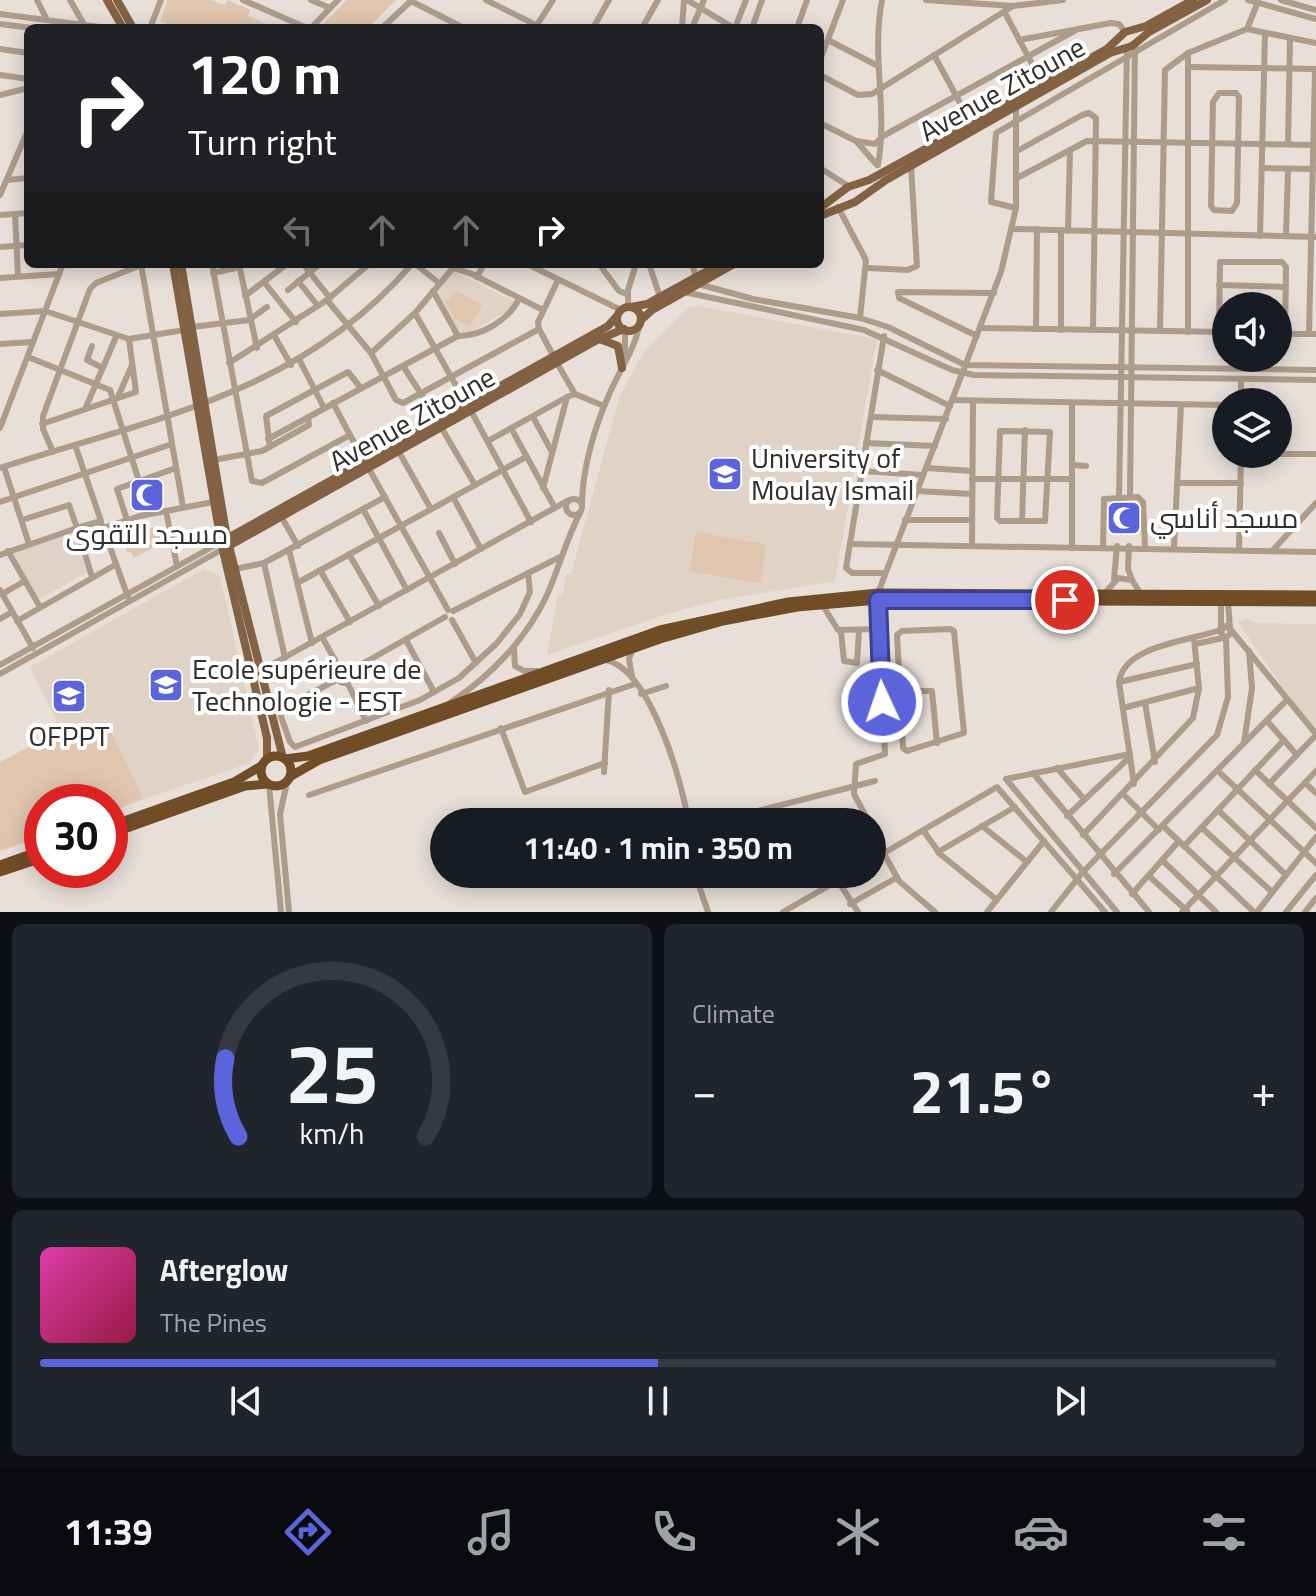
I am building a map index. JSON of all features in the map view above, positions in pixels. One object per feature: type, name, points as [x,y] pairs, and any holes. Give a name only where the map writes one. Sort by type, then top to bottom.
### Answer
[{"type":"highway","points":[[128,820],[221,787],[264,762],[308,756],[660,630],[722,614],[799,600],[878,596],[1105,593],[1316,595]]},
{"type":"highway","points":[[128,828],[245,786],[279,786],[319,760],[633,649],[723,621],[878,596],[1316,602]]},
{"type":"highway","points":[[284,758],[289,779]]},
{"type":"highway","points":[[264,762],[261,776],[268,784]]},
{"type":"highway","points":[[0,865],[24,856]]},
{"type":"highway","points":[[0,872],[24,864]]},
{"type":"main road","points":[[107,0],[121,24]]},
{"type":"main road","points":[[117,0],[131,24]]},
{"type":"main road","name":"Avenue Zitoune","points":[[824,205],[880,169],[1107,49],[1125,33],[1193,0]]},
{"type":"main road","name":"Avenue Zitoune","points":[[824,214],[855,201],[1016,107],[1131,47],[1207,0]]},
{"type":"main road","points":[[1125,33],[1131,47]]},
{"type":"main road","points":[[1125,33],[1136,37],[1131,47]]},
{"type":"main road","points":[[846,188],[859,191],[855,201],[845,200],[846,188]]},
{"type":"main road","points":[[174,268],[188,328]]},
{"type":"main road","points":[[181,268],[213,502],[267,738],[264,762]]},
{"type":"main road","name":"Avenue Zitoune","points":[[556,360],[608,326],[624,310],[700,283],[716,268]]},
{"type":"main road","name":"Avenue Zitoune","points":[[225,544],[556,360],[597,340],[636,329],[641,322],[684,292],[727,268]]},
{"type":"main road","points":[[624,330],[624,310],[638,310],[641,322]]},
{"type":"main road","points":[[597,340],[608,340],[618,346],[623,365]]},
{"type":"main road","points":[[200,404],[214,460],[225,544],[235,569],[260,671],[275,712],[284,758]]},
{"type":"main road","name":"Avenue Zitoune","points":[[225,544],[281,516],[367,464],[399,452],[439,424]]},
{"type":"street","points":[[37,0],[47,20]]},
{"type":"street","points":[[70,0],[84,24]]},
{"type":"street","points":[[244,0],[300,24]]},
{"type":"street","points":[[311,0],[330,8]]},
{"type":"street","points":[[313,24],[338,0]]},
{"type":"street","points":[[541,24],[553,0]]},
{"type":"street","points":[[595,24],[609,0]]},
{"type":"street","points":[[644,24],[658,0]]},
{"type":"street","points":[[682,24],[685,0],[702,4],[730,24]]},
{"type":"street","points":[[737,24],[746,0]]},
{"type":"street","points":[[753,24],[762,0]]},
{"type":"street","points":[[798,24],[807,0]]},
{"type":"street","points":[[824,50],[843,0]]},
{"type":"street","points":[[880,169],[883,136],[877,25],[882,0]]},
{"type":"street","points":[[926,0],[1013,6],[1063,0]]},
{"type":"street","points":[[1016,208],[994,206],[990,199],[994,135],[1131,47],[1225,0]]},
{"type":"street","points":[[1248,0],[1316,19]]},
{"type":"street","points":[[1284,0],[1316,10]]},
{"type":"street","points":[[386,24],[411,1],[456,24]]},
{"type":"street","points":[[492,1],[534,24]]},
{"type":"street","points":[[151,24],[158,2]]},
{"type":"street","points":[[1247,29],[1258,2]]},
{"type":"street","points":[[694,24],[702,4]]},
{"type":"street","points":[[824,77],[858,95],[872,94],[1013,6]]},
{"type":"street","points":[[1005,13],[1039,77]]},
{"type":"street","points":[[0,14],[72,24]]},
{"type":"street","points":[[390,20],[394,24]]},
{"type":"street","points":[[1019,40],[1115,23],[1125,33]]},
{"type":"street","points":[[0,24],[24,27]]},
{"type":"street","points":[[1160,331],[1165,70],[1188,53],[1247,29],[1316,43]]},
{"type":"street","points":[[824,125],[871,145],[1076,30]]},
{"type":"street","points":[[1260,236],[1265,34]]},
{"type":"street","points":[[1288,144],[1290,39]]},
{"type":"street","points":[[828,40],[878,66]]},
{"type":"street","points":[[1130,497],[1137,144],[1131,47]]},
{"type":"street","points":[[1119,497],[1124,144],[1131,47]]},
{"type":"street","points":[[0,49],[24,52]]},
{"type":"street","points":[[1188,53],[1188,332]]},
{"type":"street","points":[[934,55],[971,123]]},
{"type":"street","points":[[1188,67],[1315,69],[1313,334],[1292,334]]},
{"type":"street","points":[[0,75],[24,78]]},
{"type":"street","points":[[0,95],[24,89]]},
{"type":"street","points":[[1219,93],[1234,93],[1239,100],[1237,203],[1232,211],[1214,210],[1211,206],[1213,142],[1213,97],[1219,93]]},
{"type":"street","points":[[863,808],[853,786],[856,764],[884,756],[878,596],[896,542],[994,293],[1013,229],[1019,177],[1016,107]]},
{"type":"street","points":[[1019,150],[1089,113],[1096,118],[1093,330]]},
{"type":"street","points":[[856,141],[880,169]]},
{"type":"street","points":[[1019,177],[1087,141],[1315,145]]},
{"type":"street","points":[[0,195],[24,145]]},
{"type":"street","points":[[1061,330],[1070,150]]},
{"type":"street","points":[[868,268],[908,270],[917,266],[911,166]]},
{"type":"street","points":[[1262,168],[1314,169]]},
{"type":"street","points":[[1286,236],[1288,169]]},
{"type":"street","points":[[824,171],[846,188]]},
{"type":"street","points":[[7,180],[24,178]]},
{"type":"street","points":[[838,207],[862,246],[868,268],[860,318]]},
{"type":"street","points":[[0,215],[24,213]]},
{"type":"street","points":[[15,214],[18,276]]},
{"type":"street","points":[[1013,229],[1314,236]]},
{"type":"street","points":[[1036,329],[1037,229]]},
{"type":"street","points":[[0,247],[24,245]]},
{"type":"street","points":[[1220,292],[1221,261],[1282,262],[1286,265],[1285,292]]},
{"type":"street","points":[[0,428],[61,268]]},
{"type":"street","points":[[53,452],[42,424],[59,369],[93,285],[132,268]]},
{"type":"street","points":[[142,268],[183,507]]},
{"type":"street","points":[[212,268],[250,478],[259,484],[350,435]]},
{"type":"street","points":[[213,273],[230,268]]},
{"type":"street","points":[[240,268],[257,348]]},
{"type":"street","points":[[245,296],[282,268]]},
{"type":"street","points":[[306,268],[371,353],[398,402],[452,378],[539,329]]},
{"type":"street","points":[[288,290],[314,268]]},
{"type":"street","points":[[358,268],[361,272]]},
{"type":"street","points":[[229,363],[275,337],[329,299],[365,268]]},
{"type":"street","points":[[29,544],[2,468],[200,404],[300,361],[349,327],[410,268]]},
{"type":"street","points":[[419,268],[439,283]]},
{"type":"street","points":[[371,353],[415,313],[453,268],[543,310]]},
{"type":"street","points":[[477,277],[482,268]]},
{"type":"street","points":[[540,268],[558,280],[624,310],[635,268]]},
{"type":"street","points":[[605,268],[619,291],[627,294]]},
{"type":"street","points":[[650,268],[660,297]]},
{"type":"street","points":[[694,268],[704,299]]},
{"type":"street","points":[[0,278],[59,274]]},
{"type":"street","points":[[543,488],[571,396],[539,329],[543,310],[558,280]]},
{"type":"street","points":[[298,281],[318,306]]},
{"type":"street","points":[[264,282],[296,322]]},
{"type":"street","points":[[700,283],[888,327],[964,369],[1316,370]]},
{"type":"street","points":[[1219,285],[1286,287]]},
{"type":"street","points":[[433,291],[458,336]]},
{"type":"street","points":[[684,292],[704,299],[884,336],[964,369],[1131,379],[1316,380]]},
{"type":"street","points":[[994,293],[898,292],[897,297],[979,332],[1036,329],[1212,332]]},
{"type":"street","points":[[268,439],[458,336],[477,334],[507,316],[519,299]]},
{"type":"street","points":[[0,314],[45,311],[129,339],[249,320],[267,307]]},
{"type":"street","points":[[415,313],[531,522]]},
{"type":"street","points":[[438,710],[460,696],[515,646],[542,604],[581,509],[583,482],[604,406],[641,322]]},
{"type":"street","points":[[885,573],[848,571],[877,370],[888,327]]},
{"type":"street","points":[[623,365],[624,330]]},
{"type":"street","points":[[86,408],[116,337]]},
{"type":"street","points":[[275,337],[291,365]]},
{"type":"street","points":[[42,424],[136,392],[129,339]]},
{"type":"street","points":[[0,344],[33,342]]},
{"type":"street","points":[[92,346],[87,360],[103,368]]},
{"type":"street","points":[[28,357],[110,390],[116,398],[139,481]]},
{"type":"street","points":[[300,361],[324,408]]},
{"type":"street","points":[[116,398],[133,362]]},
{"type":"street","points":[[403,366],[475,485]]},
{"type":"street","points":[[877,370],[951,403],[1212,405]]},
{"type":"street","points":[[270,447],[264,417],[348,372],[361,388]]},
{"type":"street","points":[[1241,379],[1241,388]]},
{"type":"street","points":[[488,441],[571,396],[604,406]]},
{"type":"street","points":[[972,544],[973,402]]},
{"type":"street","points":[[333,403],[476,663]]},
{"type":"street","points":[[1072,403],[1072,548]]},
{"type":"street","points":[[1174,547],[1181,405]]},
{"type":"street","points":[[214,460],[270,447],[309,425],[308,417]]},
{"type":"street","points":[[533,417],[553,453]]},
{"type":"street","points":[[871,417],[946,419]]},
{"type":"street","points":[[511,428],[543,488],[562,509],[573,515],[581,509]]},
{"type":"street","points":[[1022,521],[1025,430]]},
{"type":"street","points":[[1025,430],[1050,432],[1047,518],[998,520],[1000,432],[1025,430]]},
{"type":"street","points":[[866,443],[935,446]]},
{"type":"street","points":[[0,502],[172,444]]},
{"type":"street","points":[[75,445],[128,598]]},
{"type":"street","points":[[399,452],[431,509]]},
{"type":"street","points":[[1292,454],[1316,454]]},
{"type":"street","points":[[299,582],[526,457]]},
{"type":"street","points":[[1072,465],[1086,466]]},
{"type":"street","points":[[127,520],[117,489],[176,468]]},
{"type":"street","points":[[1239,550],[1241,468]]},
{"type":"street","points":[[862,471],[972,475],[998,480],[1072,479]]},
{"type":"street","points":[[260,671],[531,522],[562,509],[583,482]]},
{"type":"street","points":[[1178,483],[1241,483]]},
{"type":"street","points":[[917,491],[972,494]]},
{"type":"street","points":[[235,569],[264,563],[385,497]]},
{"type":"street","points":[[453,497],[481,549]]},
{"type":"street","points":[[1103,546],[1103,502],[1109,497],[1130,497],[1142,499],[1145,547]]},
{"type":"street","points":[[570,500],[581,509]]},
{"type":"street","points":[[0,555],[77,528],[213,502]]},
{"type":"street","points":[[1273,550],[1316,503]]},
{"type":"street","points":[[22,520],[69,505],[92,577]]},
{"type":"street","points":[[363,509],[407,590]]},
{"type":"street","points":[[562,509],[568,535]]},
{"type":"street","points":[[166,511],[177,566]]},
{"type":"street","points":[[281,516],[298,546]]},
{"type":"street","points":[[905,520],[972,520]]},
{"type":"street","points":[[439,533],[455,564]]},
{"type":"street","points":[[850,544],[896,542],[1316,552]]},
{"type":"street","points":[[0,674],[177,566],[225,544]]},
{"type":"street","points":[[0,665],[225,544]]},
{"type":"street","points":[[1105,593],[1114,579],[1117,546]]},
{"type":"street","points":[[1129,546],[1128,569],[1140,593]]},
{"type":"street","points":[[289,550],[312,643]]},
{"type":"street","points":[[8,551],[40,607]]},
{"type":"street","points":[[349,554],[379,606]]},
{"type":"street","points":[[528,573],[530,592],[520,614],[476,663],[434,692],[366,721],[295,747],[290,742],[275,712],[338,679],[344,672],[406,640],[449,615],[528,573],[561,556]]},
{"type":"street","points":[[264,563],[285,658]]},
{"type":"street","points":[[17,621],[115,565]]},
{"type":"street","points":[[320,570],[350,622]]},
{"type":"street","points":[[1114,579],[1132,580]]},
{"type":"street","points":[[25,581],[1,592],[37,654]]},
{"type":"street","points":[[1051,912],[1082,873],[1208,746],[1220,729],[1228,697],[1225,638],[1221,629],[1225,601]]},
{"type":"street","points":[[1225,601],[1231,629],[1316,734],[1269,784]]},
{"type":"street","points":[[822,604],[835,628],[841,632],[879,629]]},
{"type":"street","points":[[0,619],[12,612]]},
{"type":"street","points":[[1194,642],[1221,629],[1231,629]]},
{"type":"street","points":[[1134,784],[1119,682],[1121,673],[1135,655],[1225,638],[1231,629]]},
{"type":"street","points":[[953,630],[964,733],[937,743],[904,749],[898,662],[900,631],[953,630]]},
{"type":"street","points":[[841,632],[844,661],[857,663],[859,631]]},
{"type":"street","points":[[322,637],[344,672],[366,721]]},
{"type":"street","points":[[406,640],[434,692]]},
{"type":"street","points":[[1083,835],[1124,795],[1193,718],[1199,688],[1194,642]]},
{"type":"street","points":[[515,646],[512,656],[519,669],[548,670]]},
{"type":"street","points":[[633,649],[629,663],[634,682]]},
{"type":"street","points":[[1243,747],[1252,688],[1249,649]]},
{"type":"street","points":[[602,660],[615,662],[641,694],[670,749],[687,808]]},
{"type":"street","points":[[883,734],[861,731],[857,676],[898,662]]},
{"type":"street","points":[[1119,682],[1197,664]]},
{"type":"street","points":[[338,679],[347,682]]},
{"type":"street","points":[[309,795],[634,682]]},
{"type":"street","points":[[641,694],[666,686]]},
{"type":"street","points":[[1123,708],[1199,688]]},
{"type":"street","points":[[604,772],[609,690]]},
{"type":"street","points":[[900,691],[932,691],[937,743]]},
{"type":"street","points":[[1114,874],[1219,772],[1287,700]]},
{"type":"street","points":[[1145,703],[1155,762]]},
{"type":"street","points":[[1267,721],[1297,755]]},
{"type":"street","points":[[501,728],[525,792],[605,763]]},
{"type":"street","points":[[1132,894],[1162,860],[1202,828],[1284,740]]},
{"type":"street","points":[[1117,912],[1006,780],[1130,755]]},
{"type":"street","points":[[1067,816],[1130,755]]},
{"type":"street","points":[[1057,768],[1084,799]]},
{"type":"street","points":[[1255,770],[1316,828]]},
{"type":"street","points":[[1149,876],[1185,911],[1316,771]]},
{"type":"street","points":[[1219,772],[1316,863]]},
{"type":"street","points":[[1033,773],[1114,874],[1149,912]]},
{"type":"street","points":[[289,779],[280,814],[289,912]]},
{"type":"street","points":[[778,808],[875,781]]},
{"type":"street","points":[[1305,783],[1316,793]]},
{"type":"street","points":[[268,784],[281,912]]},
{"type":"street","points":[[886,852],[995,787],[1105,912]]},
{"type":"street","points":[[1124,795],[1255,912],[1316,837]]},
{"type":"street","points":[[938,852],[1015,807]]},
{"type":"street","points":[[1218,810],[1286,875]]},
{"type":"street","points":[[982,826],[1027,862]]},
{"type":"street","points":[[1202,828],[1272,892]]},
{"type":"street","points":[[923,830],[938,852],[997,900]]},
{"type":"street","points":[[987,912],[1044,841]]},
{"type":"street","points":[[1162,860],[1216,912]]},
{"type":"street","points":[[886,861],[896,878],[935,912]]},
{"type":"street","points":[[1286,912],[1316,875]]},
{"type":"street","points":[[850,904],[896,878]]},
{"type":"street","points":[[700,888],[708,912]]},
{"type":"street","points":[[783,912],[795,909],[827,888]]},
{"type":"street","points":[[842,888],[858,912]]},
{"type":"street","points":[[1305,912],[1313,907],[1316,898]]},
{"type":"shaded area","points":[[168,0],[211,0],[224,5],[228,0],[250,10],[248,16],[267,24],[166,24],[160,21]]},
{"type":"shaded area","points":[[347,0],[396,0],[372,24],[323,24]]},
{"type":"shaded area","points":[[453,271],[514,301],[509,310],[467,334],[457,329],[437,291]]},
{"type":"shaded area","points":[[456,291],[482,305],[470,326],[455,319],[446,302]]},
{"type":"shaded area","name":"University of Moulay Ismail","points":[[697,306],[877,339],[835,581],[719,600],[667,614],[547,655],[558,595],[562,595],[567,574],[571,574],[619,398],[643,353],[687,308]]},
{"type":"shaded area","points":[[161,525],[163,543],[134,558],[131,552],[127,552],[122,537]]},
{"type":"shaded area","points":[[74,532],[87,572],[39,599],[13,553]]},
{"type":"shaded area","points":[[696,532],[767,544],[760,583],[689,571]]},
{"type":"shaded area","name":"Ecole supérieure de Technologie - EST","points":[[204,569],[220,576],[259,749],[250,763],[144,799],[108,726],[68,745],[30,667]]},
{"type":"shaded area","points":[[1247,618],[1254,623],[1316,624],[1316,728],[1289,697],[1238,622]]},
{"type":"shaded area","points":[[108,726],[144,799],[128,805],[128,784],[24,784],[24,842],[0,851],[0,762],[61,730],[68,744]]},
{"type":"place","name":"University of Moulay Ismail","points":[[725,474]]},
{"type":"place","name":"مسجد التقوى","points":[[147,495]]},
{"type":"place","name":"مسجد أناسي","points":[[1124,518]]},
{"type":"place","name":"Ecole supérieure de Technologie - EST","points":[[166,685]]},
{"type":"place","name":"OFPPT","points":[[69,696]]},
{"type":"route","points":[[882,702],[878,600],[1065,600]]}]
